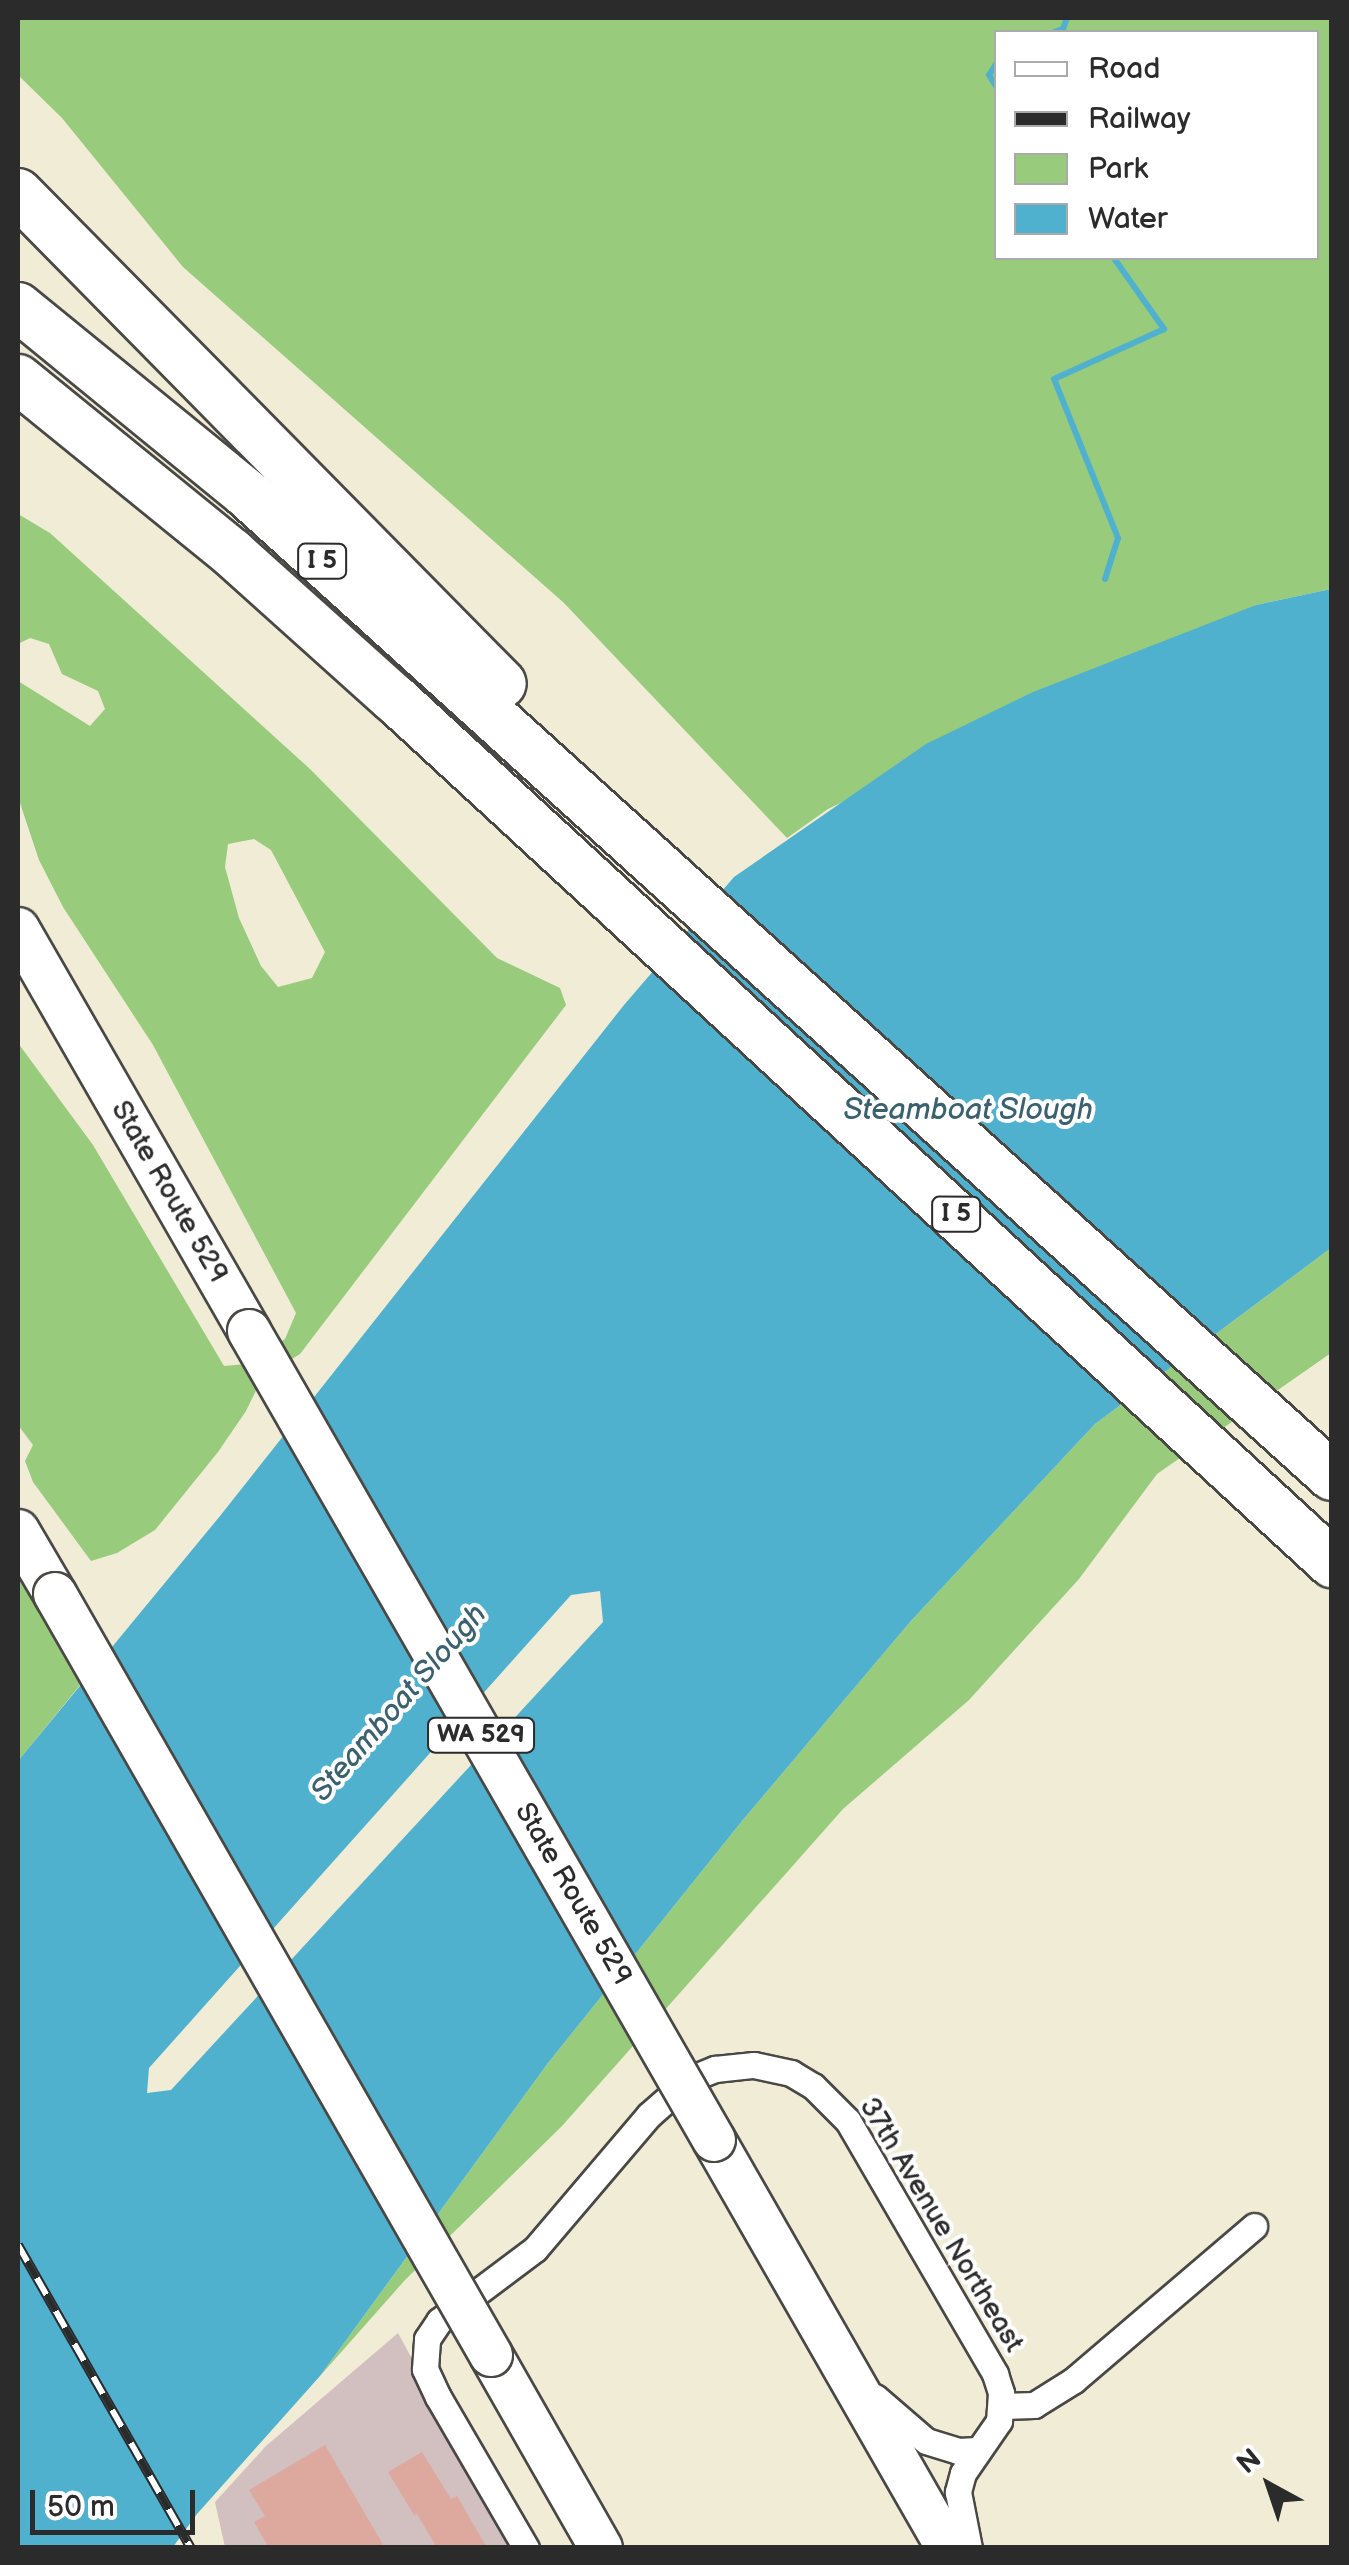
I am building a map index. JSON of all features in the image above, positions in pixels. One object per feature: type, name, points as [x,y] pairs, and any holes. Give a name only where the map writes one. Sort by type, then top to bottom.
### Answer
[{"type":"highway","points":[[18,193],[490,670],[567,759],[616,828]]},
{"type":"highway","name":"I 5","points":[[18,307],[247,494],[1332,1476]]},
{"type":"highway","name":"I 5","points":[[18,379],[232,553],[1332,1562]]},
{"type":"main road","name":"State Route 529","points":[[18,928],[948,2548]]},
{"type":"main road","points":[[18,1531],[601,2548]]},
{"type":"street","name":"37th Avenue Northeast","points":[[526,2548],[425,2369],[427,2338],[440,2322],[535,2249],[649,2115],[680,2087],[715,2070],[754,2065],[791,2073],[813,2086],[848,2121],[989,2363],[1002,2406]]},
{"type":"street","points":[[969,2548],[958,2492],[977,2450],[999,2421],[1002,2406],[1034,2405],[1074,2380],[1254,2226]]},
{"type":"street","points":[[844,2366],[914,2435],[942,2447],[977,2450]]},
{"type":"shaded area","points":[[398,2333],[514,2547],[225,2547],[215,2502],[266,2446]]},
{"type":"green space","points":[[18,18],[1331,18],[1331,589],[1256,605],[828,809],[787,838],[564,603],[183,267],[62,118],[18,75]]},
{"type":"green space","points":[[18,514],[50,533],[310,769],[497,958],[560,988],[566,1005],[300,1354],[262,1378],[246,1411],[218,1452],[155,1530],[117,1553],[91,1561],[33,1482],[25,1461],[33,1445],[18,1425],[18,1043],[93,1145],[224,1366],[246,1364],[285,1339],[296,1313],[153,1045],[63,907],[39,860],[18,797],[18,681],[90,726],[105,709],[98,691],[62,674],[49,644],[30,638],[18,644]],"holes":[[[254,839],[271,850],[325,952],[312,978],[278,987],[261,966],[239,918],[225,867],[228,844]]]},
{"type":"green space","points":[[1331,1248],[1331,1353],[1157,1474],[1079,1579],[969,1700],[843,1809],[562,2126],[405,2280],[320,2376],[548,2063],[742,1821],[910,1622],[1095,1424]]},
{"type":"green space","points":[[18,1576],[80,1685],[18,1761]]},
{"type":"water","name":"Steamboat Slough","points":[[1331,589],[1331,1248],[1095,1424],[910,1622],[742,1821],[548,2063],[320,2376],[197,2514],[173,2547],[18,2548],[18,1761],[220,1516],[624,1005],[734,877],[926,744],[1033,692],[1256,605]]},
{"type":"pier","points":[[600,1591],[603,1622],[171,2090],[147,2093],[149,2068],[571,1595]]},
{"type":"building","points":[[325,2445],[385,2548],[269,2548],[254,2522],[265,2516],[249,2490]]},
{"type":"building","points":[[422,2452],[451,2499],[457,2496],[487,2548],[437,2548],[417,2514],[414,2515],[388,2472]]},
{"type":"waterway","points":[[1060,30],[1067,18]]},
{"type":"waterway","points":[[994,67],[989,75],[994,83]]},
{"type":"waterway","points":[[1105,579],[1118,538],[1054,379],[1164,329],[1115,260]]},
{"type":"railway","points":[[18,2245],[191,2548]]}]
